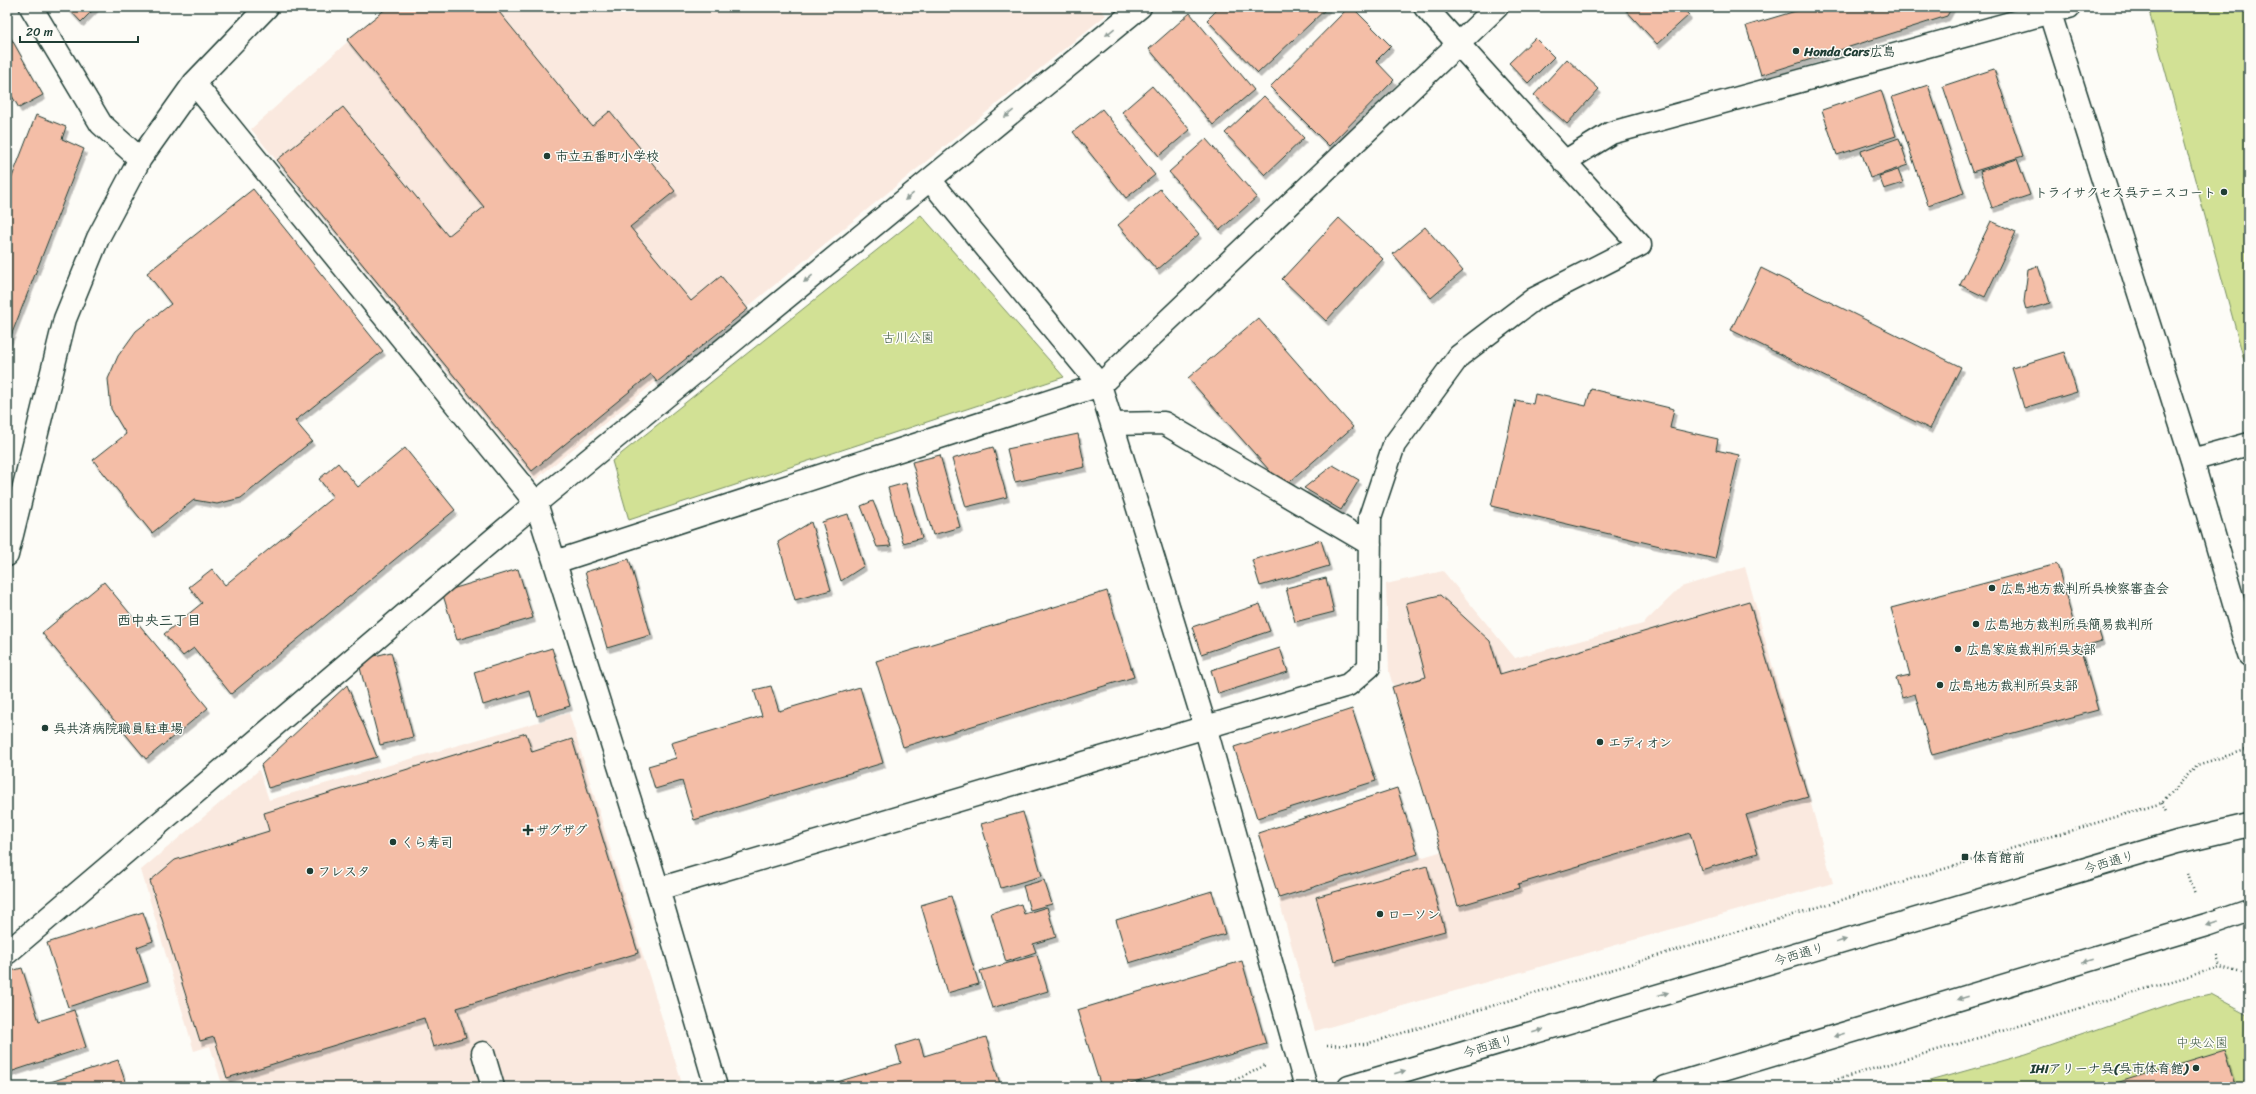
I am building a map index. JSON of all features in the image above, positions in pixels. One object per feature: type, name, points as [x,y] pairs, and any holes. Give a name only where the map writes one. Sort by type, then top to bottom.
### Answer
[{"type":"street","points":[[32,7],[101,124],[140,159]]},
{"type":"street","points":[[7,556],[65,319],[98,238],[140,159],[194,83],[267,7]]},
{"type":"street","points":[[7,953],[536,503],[1140,7]]},
{"type":"street","points":[[658,889],[1205,726],[1348,685],[1369,667],[1370,517],[1394,446],[1459,356],[1534,299],[1640,245],[1425,7]]},
{"type":"street","points":[[555,562],[1100,385],[1497,7]]},
{"type":"street","points":[[1564,162],[1611,133],[2054,8],[2192,460],[2249,654]]},
{"type":"street","points":[[194,83],[536,503],[658,889],[716,1087]]},
{"type":"street","points":[[930,180],[1100,385],[1205,726],[1306,1087]]},
{"type":"street","points":[[1112,424],[1164,423],[1370,544]]},
{"type":"street","points":[[2192,460],[2249,444]]},
{"type":"street","name":"今西通り","points":[[1349,1087],[2177,842],[2249,825]]},
{"type":"street","points":[[1666,1087],[2206,925],[2249,910]]},
{"type":"street","points":[[483,1053],[493,1087]]},
{"type":"path","points":[[1212,1087],[1245,1076],[1296,1048],[1366,1044],[2162,803],[2197,765],[2249,749]]},
{"type":"path","points":[[2162,803],[2220,967]]},
{"type":"path","points":[[1811,1087],[2220,967],[2249,975]]},
{"type":"shaded area","points":[[386,7],[1098,7],[1106,15],[535,480],[251,129]]},
{"type":"shaded area","points":[[1745,567],[1833,883],[1315,1031],[1279,900],[1443,851],[1389,672],[1386,584],[1443,571],[1515,658],[1643,624],[1681,587]]},
{"type":"shaded area","points":[[569,713],[683,1087],[223,1087],[210,1046],[194,1051],[141,870],[259,770],[269,800]]},
{"type":"green space","name":"トライサクセス呉テニスコート","points":[[2148,7],[2249,7],[2249,378]]},
{"type":"green space","name":"古川公園","points":[[921,215],[1064,377],[629,520],[612,461]]},
{"type":"green space","name":"中央公園","points":[[2210,994],[2249,1015],[2249,1087],[1908,1087],[2026,1054],[2179,1001]]},
{"type":"building","points":[[67,7],[96,7],[81,22]]},
{"type":"building","points":[[388,7],[495,7],[592,126],[610,111],[675,191],[630,227],[691,301],[721,276],[748,309],[657,382],[651,374],[532,471],[277,160],[343,107],[448,236],[484,207],[347,40]]},
{"type":"building","points":[[1220,7],[1328,7],[1258,73],[1207,20]]},
{"type":"building","points":[[1349,7],[1352,7],[1391,46],[1376,61],[1394,80],[1329,146],[1270,87]]},
{"type":"building","points":[[1623,7],[1681,7],[1689,15],[1657,44]]},
{"type":"building","name":"Honda Cars広島","points":[[1809,7],[1952,7],[1947,16],[1761,75],[1746,26]]},
{"type":"building","points":[[1190,13],[1254,90],[1213,125],[1149,49]]},
{"type":"building","points":[[7,31],[43,95],[19,108],[12,96],[7,99]]},
{"type":"building","points":[[1535,38],[1554,57],[1528,83],[1509,63]]},
{"type":"building","points":[[1567,59],[1599,89],[1567,124],[1534,95]]},
{"type":"building","points":[[1994,69],[2023,156],[1972,172],[1943,86]]},
{"type":"building","points":[[1928,85],[1964,193],[1928,205],[1892,97]]},
{"type":"building","points":[[1152,86],[1190,130],[1159,156],[1122,112]]},
{"type":"building","points":[[1881,90],[1896,136],[1837,155],[1822,110]]},
{"type":"building","points":[[1264,96],[1304,138],[1265,175],[1225,133]]},
{"type":"building","points":[[1102,109],[1155,175],[1126,198],[1073,132]]},
{"type":"building","points":[[36,115],[66,127],[62,139],[84,149],[7,346],[7,190]]},
{"type":"building","points":[[1899,138],[1908,165],[1870,178],[1861,151]]},
{"type":"building","points":[[1206,139],[1257,197],[1220,230],[1169,172]]},
{"type":"building","points":[[2017,159],[2030,195],[1992,208],[1980,171]]},
{"type":"building","points":[[1898,170],[1903,183],[1884,189],[1879,176]]},
{"type":"building","points":[[253,189],[383,351],[295,421],[312,441],[241,498],[217,504],[194,500],[152,533],[93,460],[126,434],[111,409],[108,379],[118,356],[136,331],[171,304],[147,273]]},
{"type":"building","points":[[1160,189],[1199,234],[1157,270],[1118,225]]},
{"type":"building","points":[[1339,218],[1383,259],[1326,321],[1282,279]]},
{"type":"building","points":[[1991,221],[2016,232],[1985,297],[1960,285]]},
{"type":"building","points":[[1425,227],[1463,271],[1431,298],[1393,254]]},
{"type":"building","points":[[2038,266],[2050,303],[2026,310],[2024,302],[2028,269]]},
{"type":"building","points":[[1761,268],[1961,367],[1930,429],[1731,330]]},
{"type":"building","points":[[1258,318],[1353,427],[1284,487],[1188,378]]},
{"type":"building","points":[[2064,352],[2077,392],[2024,408],[2012,368]]},
{"type":"building","points":[[1591,389],[1674,409],[1670,428],[1718,439],[1716,450],[1739,455],[1715,559],[1491,506],[1516,400],[1533,404],[1535,394],[1586,406]]},
{"type":"building","points":[[1078,434],[1085,467],[1015,482],[1007,449]]},
{"type":"building","points":[[993,447],[1007,497],[966,507],[952,459]]},
{"type":"building","points":[[405,448],[455,510],[231,694],[194,648],[183,656],[164,634],[202,603],[189,587],[212,569],[225,585],[333,497],[319,479],[338,463],[358,487]]},
{"type":"building","points":[[940,455],[960,527],[933,535],[912,462]]},
{"type":"building","points":[[1333,465],[1359,480],[1341,510],[1304,488]]},
{"type":"building","points":[[906,483],[922,538],[903,543],[888,488]]},
{"type":"building","points":[[873,501],[891,546],[877,547],[861,506]]},
{"type":"building","points":[[848,514],[864,566],[841,581],[822,522]]},
{"type":"building","points":[[811,522],[831,590],[795,600],[778,542]]},
{"type":"building","points":[[1321,540],[1329,566],[1260,586],[1252,560]]},
{"type":"building","points":[[629,559],[651,635],[607,648],[585,572]]},
{"type":"building","points":[[2057,564],[2075,628],[2096,622],[2102,641],[2080,647],[2098,710],[1932,755],[1915,694],[1902,698],[1896,678],[1910,675],[1891,608]]},
{"type":"building","points":[[518,569],[533,618],[457,640],[442,592]]},
{"type":"building","points":[[1326,578],[1334,612],[1295,622],[1286,588]]},
{"type":"building","points":[[104,582],[208,708],[146,759],[42,633]]},
{"type":"building","points":[[1107,591],[1134,677],[903,747],[876,661]]},
{"type":"building","name":"エディオン","points":[[1440,595],[1490,641],[1500,674],[1749,601],[1808,797],[1746,815],[1758,853],[1701,870],[1690,833],[1518,884],[1519,888],[1458,906],[1392,687],[1426,677],[1406,603]]},
{"type":"building","points":[[1260,604],[1270,631],[1201,654],[1192,627]]},
{"type":"building","points":[[552,648],[570,706],[537,716],[530,691],[483,705],[474,672]]},
{"type":"building","points":[[1280,648],[1288,672],[1218,694],[1211,670]]},
{"type":"building","points":[[391,652],[413,737],[380,745],[358,660]]},
{"type":"building","points":[[347,685],[377,757],[268,788],[261,765]]},
{"type":"building","points":[[771,686],[779,711],[860,687],[883,763],[694,820],[682,781],[655,789],[648,766],[676,758],[671,743],[762,716],[754,690]]},
{"type":"building","points":[[1352,709],[1376,781],[1257,818],[1234,747]]},
{"type":"building","points":[[526,733],[532,752],[572,739],[638,953],[457,1008],[466,1037],[433,1047],[424,1018],[227,1078],[214,1037],[200,1041],[150,881],[175,860],[269,831],[264,813]]},
{"type":"building","points":[[1397,788],[1418,854],[1279,898],[1258,833]]},
{"type":"building","points":[[1023,812],[1042,876],[1001,888],[981,824]]},
{"type":"building","name":"ローソン","points":[[1427,866],[1445,931],[1334,961],[1316,897]]},
{"type":"building","points":[[1044,880],[1052,904],[1030,910],[1023,886]]},
{"type":"building","points":[[1212,891],[1225,934],[1129,963],[1116,920]]},
{"type":"building","points":[[951,896],[979,984],[947,993],[921,905]]},
{"type":"building","points":[[1021,904],[1024,914],[1047,907],[1056,937],[1033,944],[1036,952],[1006,962],[991,913]]},
{"type":"building","points":[[143,912],[153,941],[137,947],[148,981],[68,1007],[47,943]]},
{"type":"building","points":[[1037,955],[1048,991],[992,1008],[980,971]]},
{"type":"building","points":[[1242,961],[1266,1044],[1120,1087],[1101,1087],[1077,1010]]},
{"type":"building","points":[[22,968],[39,1021],[74,1010],[86,1047],[7,1073],[7,972]]},
{"type":"building","points":[[986,1037],[1001,1087],[820,1087],[901,1063],[896,1046],[919,1039],[924,1056]]},
{"type":"building","name":"IHIアリーナ呉(呉市体育館)","points":[[2224,1050],[2236,1087],[2103,1087]]},
{"type":"building","points":[[118,1060],[127,1087],[35,1087]]},
{"type":"place","name":"Honda Cars広島","points":[[1796,51]]},
{"type":"place","name":"市立五番町小学校","points":[[547,156]]},
{"type":"place","name":"トライサクセス呉テニスコート","points":[[2224,192]]},
{"type":"place","name":"広島地方裁判所呉検察審査会","points":[[1992,588]]},
{"type":"place","name":"広島地方裁判所呉簡易裁判所","points":[[1976,624]]},
{"type":"place","name":"広島家庭裁判所呉支部","points":[[1958,649]]},
{"type":"place","name":"広島地方裁判所呉支部","points":[[1940,685]]},
{"type":"place","name":"呉共済病院職員駐車場","points":[[45,728]]},
{"type":"place","name":"エディオン","points":[[1600,742]]},
{"type":"place","name":"ザグザグ","points":[[528,830]]},
{"type":"place","name":"くら寿司","points":[[393,842]]},
{"type":"place","name":"体育館前","points":[[1965,857]]},
{"type":"place","name":"フレスタ","points":[[310,871]]},
{"type":"place","name":"ローソン","points":[[1380,914]]},
{"type":"place","name":"IHIアリーナ呉(呉市体育館)","points":[[2196,1068]]},
{"type":"district","name":"西中央三丁目","points":[[159,620]]}]
